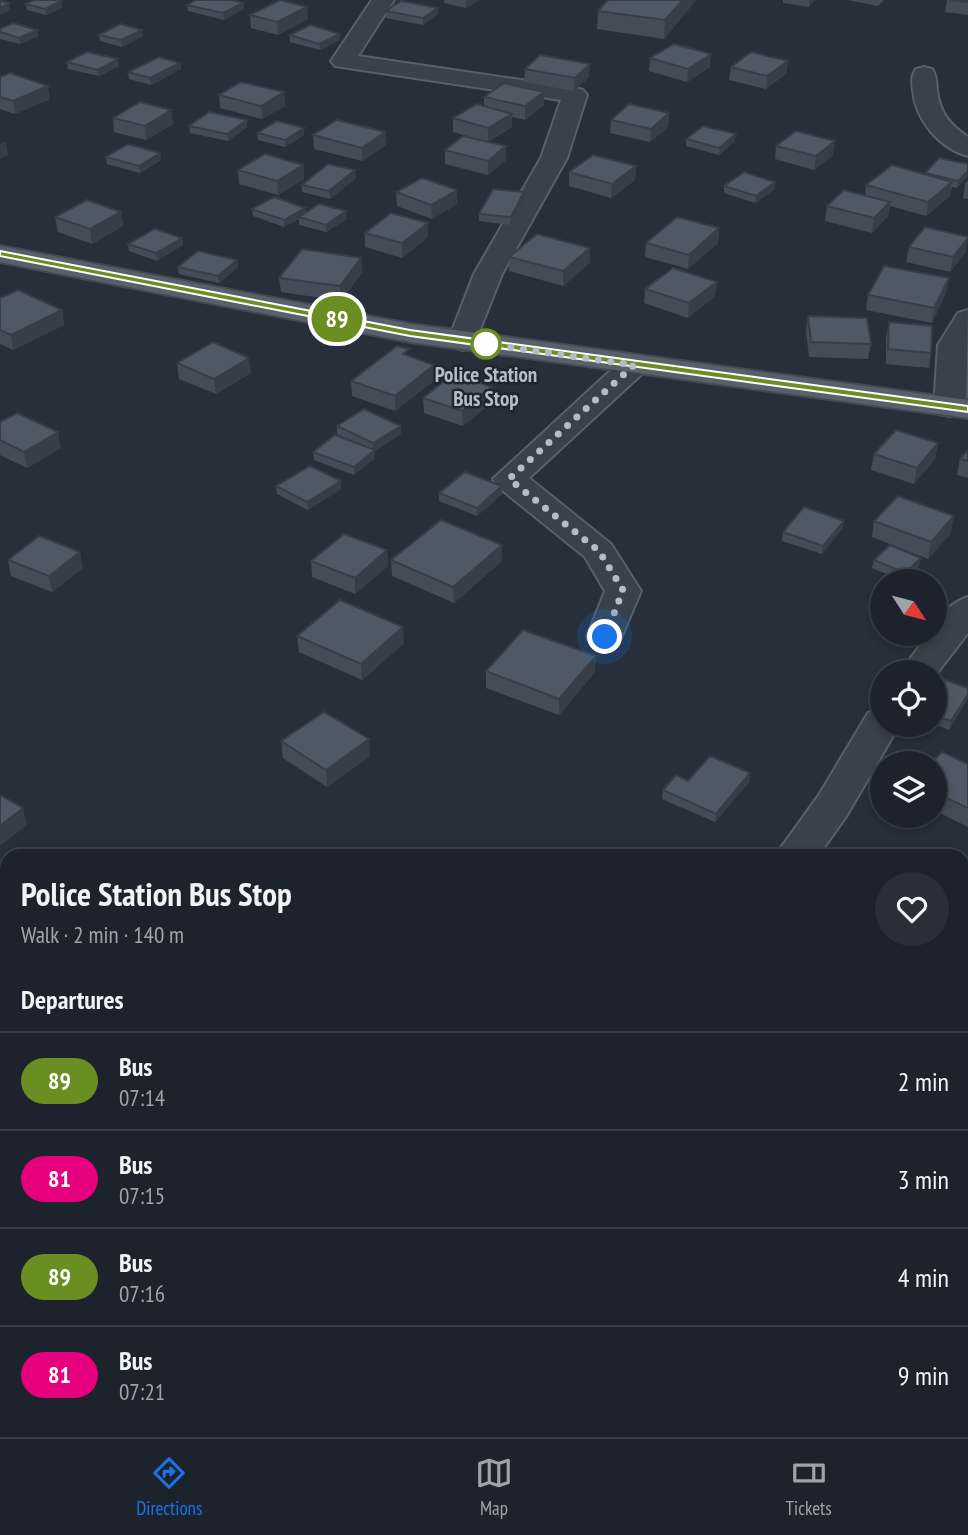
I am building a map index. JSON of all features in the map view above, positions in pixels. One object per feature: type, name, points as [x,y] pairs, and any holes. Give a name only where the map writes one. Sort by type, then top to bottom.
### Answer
[{"type":"main road","points":[[0,254],[410,333],[959,408]]},
{"type":"street","points":[[383,0],[343,61],[575,95],[554,158],[488,274],[463,341]]},
{"type":"street","points":[[924,74],[925,98],[934,121],[939,128],[968,148]]},
{"type":"street","points":[[959,408],[953,345],[968,319]]},
{"type":"street","points":[[605,637],[623,590],[599,551],[509,479],[634,365]]},
{"type":"street","points":[[928,660],[968,608]]},
{"type":"street","points":[[801,849],[833,805],[873,737]]},
{"type":"building","points":[[34,0],[61,1],[45,9],[26,4]]},
{"type":"building","points":[[196,0],[232,0],[243,3],[223,13],[187,5]]},
{"type":"building","points":[[280,0],[307,7],[277,22],[250,15]]},
{"type":"building","points":[[608,0],[683,0],[665,20],[598,11]]},
{"type":"building","points":[[0,1],[9,3],[0,8]]},
{"type":"building","points":[[401,1],[438,8],[423,18],[386,11]]},
{"type":"building","points":[[13,23],[37,30],[19,38],[0,32],[0,29]]},
{"type":"building","points":[[120,24],[142,30],[121,40],[99,35]]},
{"type":"building","points":[[310,25],[340,34],[319,44],[290,35]]},
{"type":"building","points":[[674,44],[711,54],[688,69],[650,58]]},
{"type":"building","points":[[87,52],[118,59],[98,70],[67,62]]},
{"type":"building","points":[[751,52],[788,61],[767,76],[731,67]]},
{"type":"building","points":[[540,55],[590,64],[575,78],[525,69]]},
{"type":"building","points":[[159,57],[180,63],[150,78],[128,72]]},
{"type":"building","points":[[10,73],[48,86],[13,101],[0,97],[0,77]]},
{"type":"building","points":[[241,82],[284,92],[261,106],[219,95]]},
{"type":"building","points":[[504,83],[544,92],[525,106],[484,97]]},
{"type":"building","points":[[140,102],[171,110],[145,126],[113,118]]},
{"type":"building","points":[[477,104],[512,114],[488,128],[453,118]]},
{"type":"building","points":[[629,104],[669,113],[651,129],[611,120]]},
{"type":"building","points":[[209,112],[247,120],[227,134],[189,126]]},
{"type":"building","points":[[337,120],[385,132],[362,148],[313,135]]},
{"type":"building","points":[[277,121],[304,128],[285,140],[257,133]]},
{"type":"building","points":[[703,126],[736,134],[719,148],[686,139]]},
{"type":"building","points":[[796,131],[835,141],[816,156],[776,146]]},
{"type":"building","points":[[463,136],[506,146],[488,161],[445,150]]},
{"type":"building","points":[[128,144],[160,153],[139,166],[106,157]]},
{"type":"building","points":[[265,154],[303,165],[277,181],[238,170]]},
{"type":"building","points":[[593,155],[636,166],[612,184],[569,172]]},
{"type":"building","points":[[939,158],[968,164],[968,171],[958,181],[925,173]]},
{"type":"building","points":[[328,164],[355,170],[329,191],[302,185]]},
{"type":"building","points":[[892,165],[952,182],[928,202],[866,185]]},
{"type":"building","points":[[744,172],[775,182],[756,196],[724,186]]},
{"type":"building","points":[[422,178],[457,190],[431,205],[396,192]]},
{"type":"building","points":[[493,189],[524,192],[511,217],[479,214]]},
{"type":"building","points":[[844,190],[890,202],[874,218],[827,206]]},
{"type":"building","points":[[274,197],[305,208],[284,220],[252,209]]},
{"type":"building","points":[[87,200],[121,212],[90,229],[55,217]]},
{"type":"building","points":[[319,204],[346,211],[326,225],[299,217]]},
{"type":"building","points":[[391,213],[428,223],[402,243],[365,233]]},
{"type":"building","points":[[677,217],[719,228],[689,255],[646,243]]},
{"type":"building","points":[[925,227],[968,238],[953,257],[909,247]]},
{"type":"building","points":[[155,229],[182,238],[156,253],[128,244]]},
{"type":"building","points":[[537,234],[590,248],[563,271],[509,257]]},
{"type":"building","points":[[302,249],[361,258],[340,286],[279,278]]},
{"type":"building","points":[[198,251],[237,260],[218,276],[178,267]]},
{"type":"building","points":[[884,266],[949,278],[934,308],[868,295]]},
{"type":"building","points":[[673,268],[717,282],[689,303],[645,289]]},
{"type":"building","points":[[18,290],[62,310],[11,335],[0,330],[0,298]]},
{"type":"building","points":[[808,316],[867,318],[871,344],[811,342]]},
{"type":"building","points":[[889,322],[932,326],[931,353],[888,349]]},
{"type":"building","points":[[213,342],[249,358],[214,379],[177,363]]},
{"type":"building","points":[[397,346],[409,349],[403,354],[434,365],[395,396],[351,381]]},
{"type":"building","points":[[453,374],[492,387],[462,411],[423,398]]},
{"type":"building","points":[[364,409],[401,426],[373,443],[337,426]]},
{"type":"building","points":[[17,413],[58,432],[24,452],[0,440],[0,422]]},
{"type":"building","points":[[896,430],[938,443],[917,468],[874,454]]},
{"type":"building","points":[[335,435],[375,450],[354,467],[313,452]]},
{"type":"building","points":[[968,450],[968,461],[960,459]]},
{"type":"building","points":[[310,466],[341,481],[307,502],[276,486]]},
{"type":"building","points":[[465,472],[502,486],[477,508],[439,493]]},
{"type":"building","points":[[898,496],[954,516],[931,542],[874,521]]},
{"type":"building","points":[[804,507],[844,521],[823,546],[783,532]]},
{"type":"building","points":[[441,520],[502,545],[453,587],[391,560]]},
{"type":"building","points":[[344,534],[387,550],[355,578],[311,561]]},
{"type":"building","points":[[39,536],[80,552],[49,576],[8,560]]},
{"type":"building","points":[[890,545],[921,558],[909,569],[895,569],[874,560]]},
{"type":"building","points":[[340,600],[403,627],[361,664],[297,636]]},
{"type":"building","points":[[523,630],[596,656],[559,699],[486,671]]},
{"type":"building","points":[[947,681],[968,688],[968,694],[951,721],[947,720]]},
{"type":"building","points":[[324,712],[369,739],[326,770],[281,741]]},
{"type":"building","points":[[947,754],[968,764],[968,808],[947,798]]},
{"type":"building","points":[[710,756],[750,773],[716,814],[663,790],[676,775],[688,781]]},
{"type":"building","points":[[0,795],[23,808],[0,826]]},
{"type":"bus line","name":"89","points":[[0,254],[410,333],[968,409]]},
{"type":"place","name":"Police Station Bus Stop","points":[[486,344]]},
{"type":"route","points":[[486,344],[634,365],[509,479],[599,551],[623,590],[605,637]]}]
